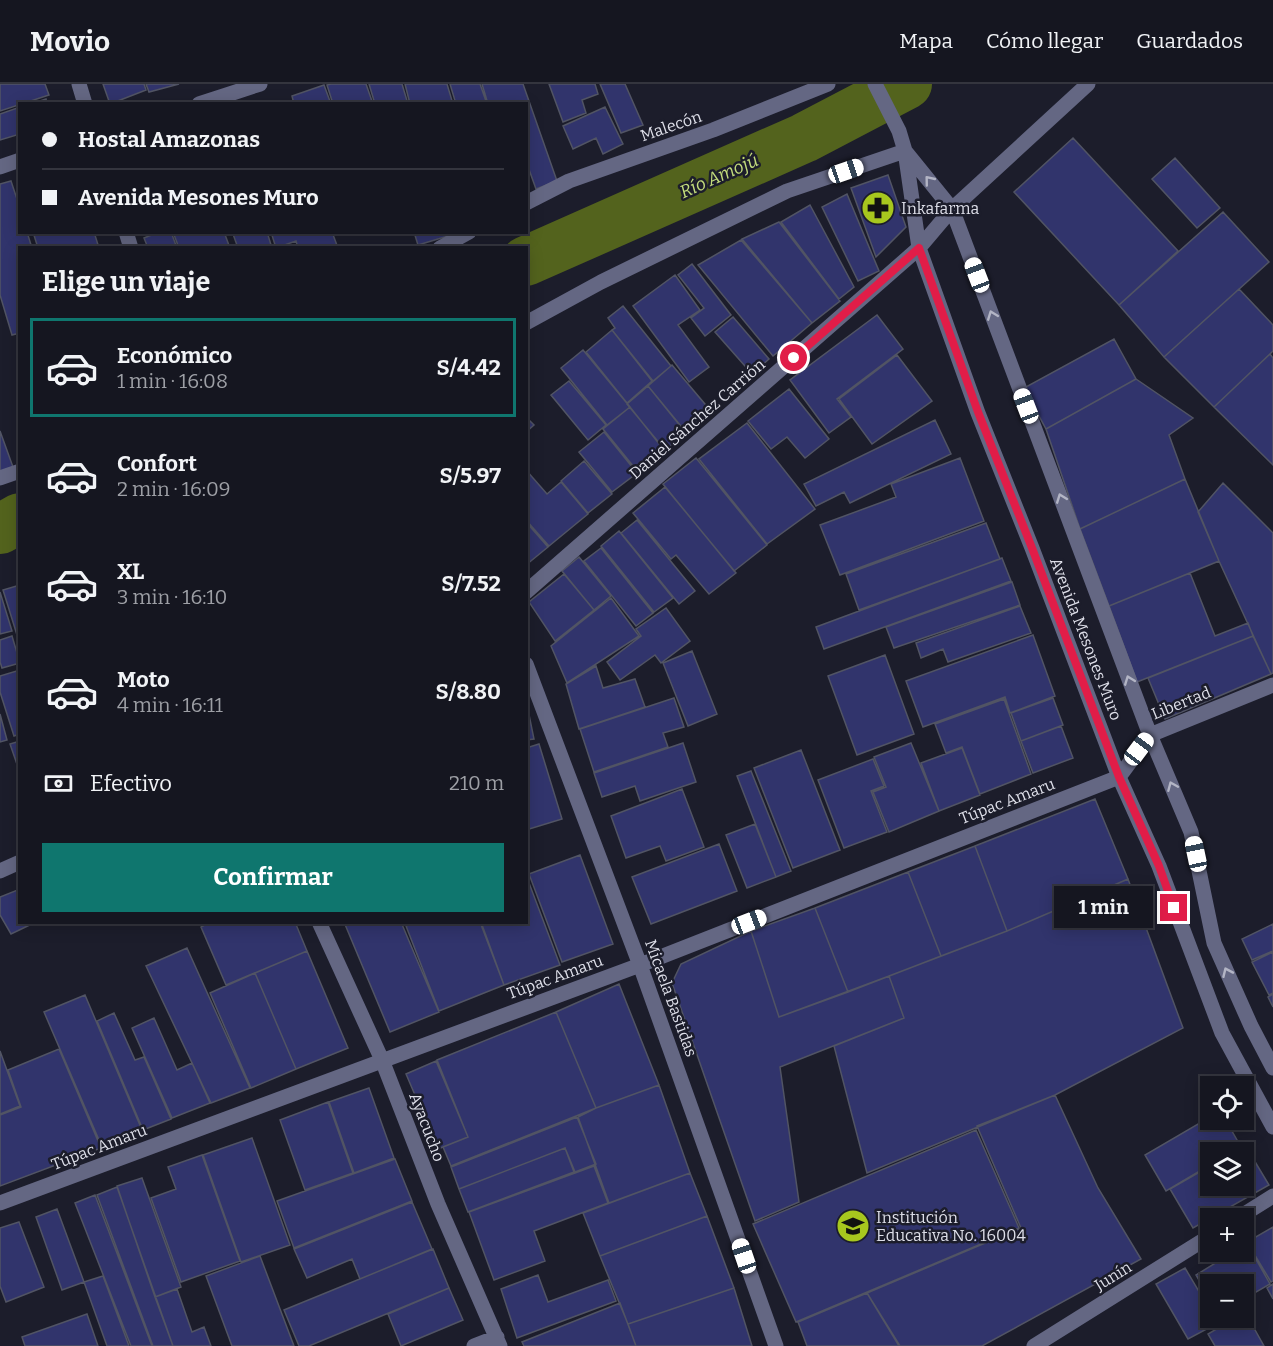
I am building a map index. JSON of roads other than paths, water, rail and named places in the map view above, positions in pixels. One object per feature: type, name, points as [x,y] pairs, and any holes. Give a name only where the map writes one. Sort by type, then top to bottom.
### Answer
[{"type":"street","points":[[79,84],[84,102]]},
{"type":"street","points":[[205,102],[260,84]]},
{"type":"street","name":"Malecón","points":[[528,202],[569,181],[713,130],[828,84]]},
{"type":"street","name":"Avenida Mesones Muro","points":[[875,84],[899,132],[905,151],[919,248],[978,412],[1119,777],[1159,866],[1222,1033],[1273,1127]]},
{"type":"street","name":"Daniel Sánchez Carrión","points":[[528,590],[919,248],[952,209],[1088,84]]},
{"type":"street","points":[[528,322],[601,282],[787,192],[905,151]]},
{"type":"street","name":"Avenida Mesones Muro","points":[[905,151],[952,209],[1150,735],[1191,832],[1214,943],[1251,1026],[1273,1068]]},
{"type":"street","points":[[0,167],[18,161]]},
{"type":"street","points":[[444,246],[465,234]]},
{"type":"street","points":[[0,478],[18,472]]},
{"type":"street","name":"Micaela Bastidas","points":[[528,669],[640,965],[776,1346]]},
{"type":"street","name":"Libertad","points":[[1119,777],[1150,735],[1273,685]]},
{"type":"street","name":"Túpac Amaru","points":[[0,1203],[640,965],[1119,777]]},
{"type":"street","points":[[0,872],[18,863]]},
{"type":"street","name":"Ayacucho","points":[[320,924],[382,1060],[438,1204],[498,1342]]},
{"type":"street","points":[[1254,1208],[1273,1196]]},
{"type":"street","name":"Junín","points":[[1034,1346],[1200,1242]]},
{"type":"street","points":[[474,1346],[498,1342]]},
{"type":"waterway","name":"Río Amojú","points":[[528,260],[804,138],[907,84]]},
{"type":"waterway","name":"Río Amojú","points":[[0,529],[18,519]]},
{"type":"place","name":"Inkafarma","points":[[878,208]]},
{"type":"place","name":"Institución Educativa No. 16004","points":[[853,1226]]}]
